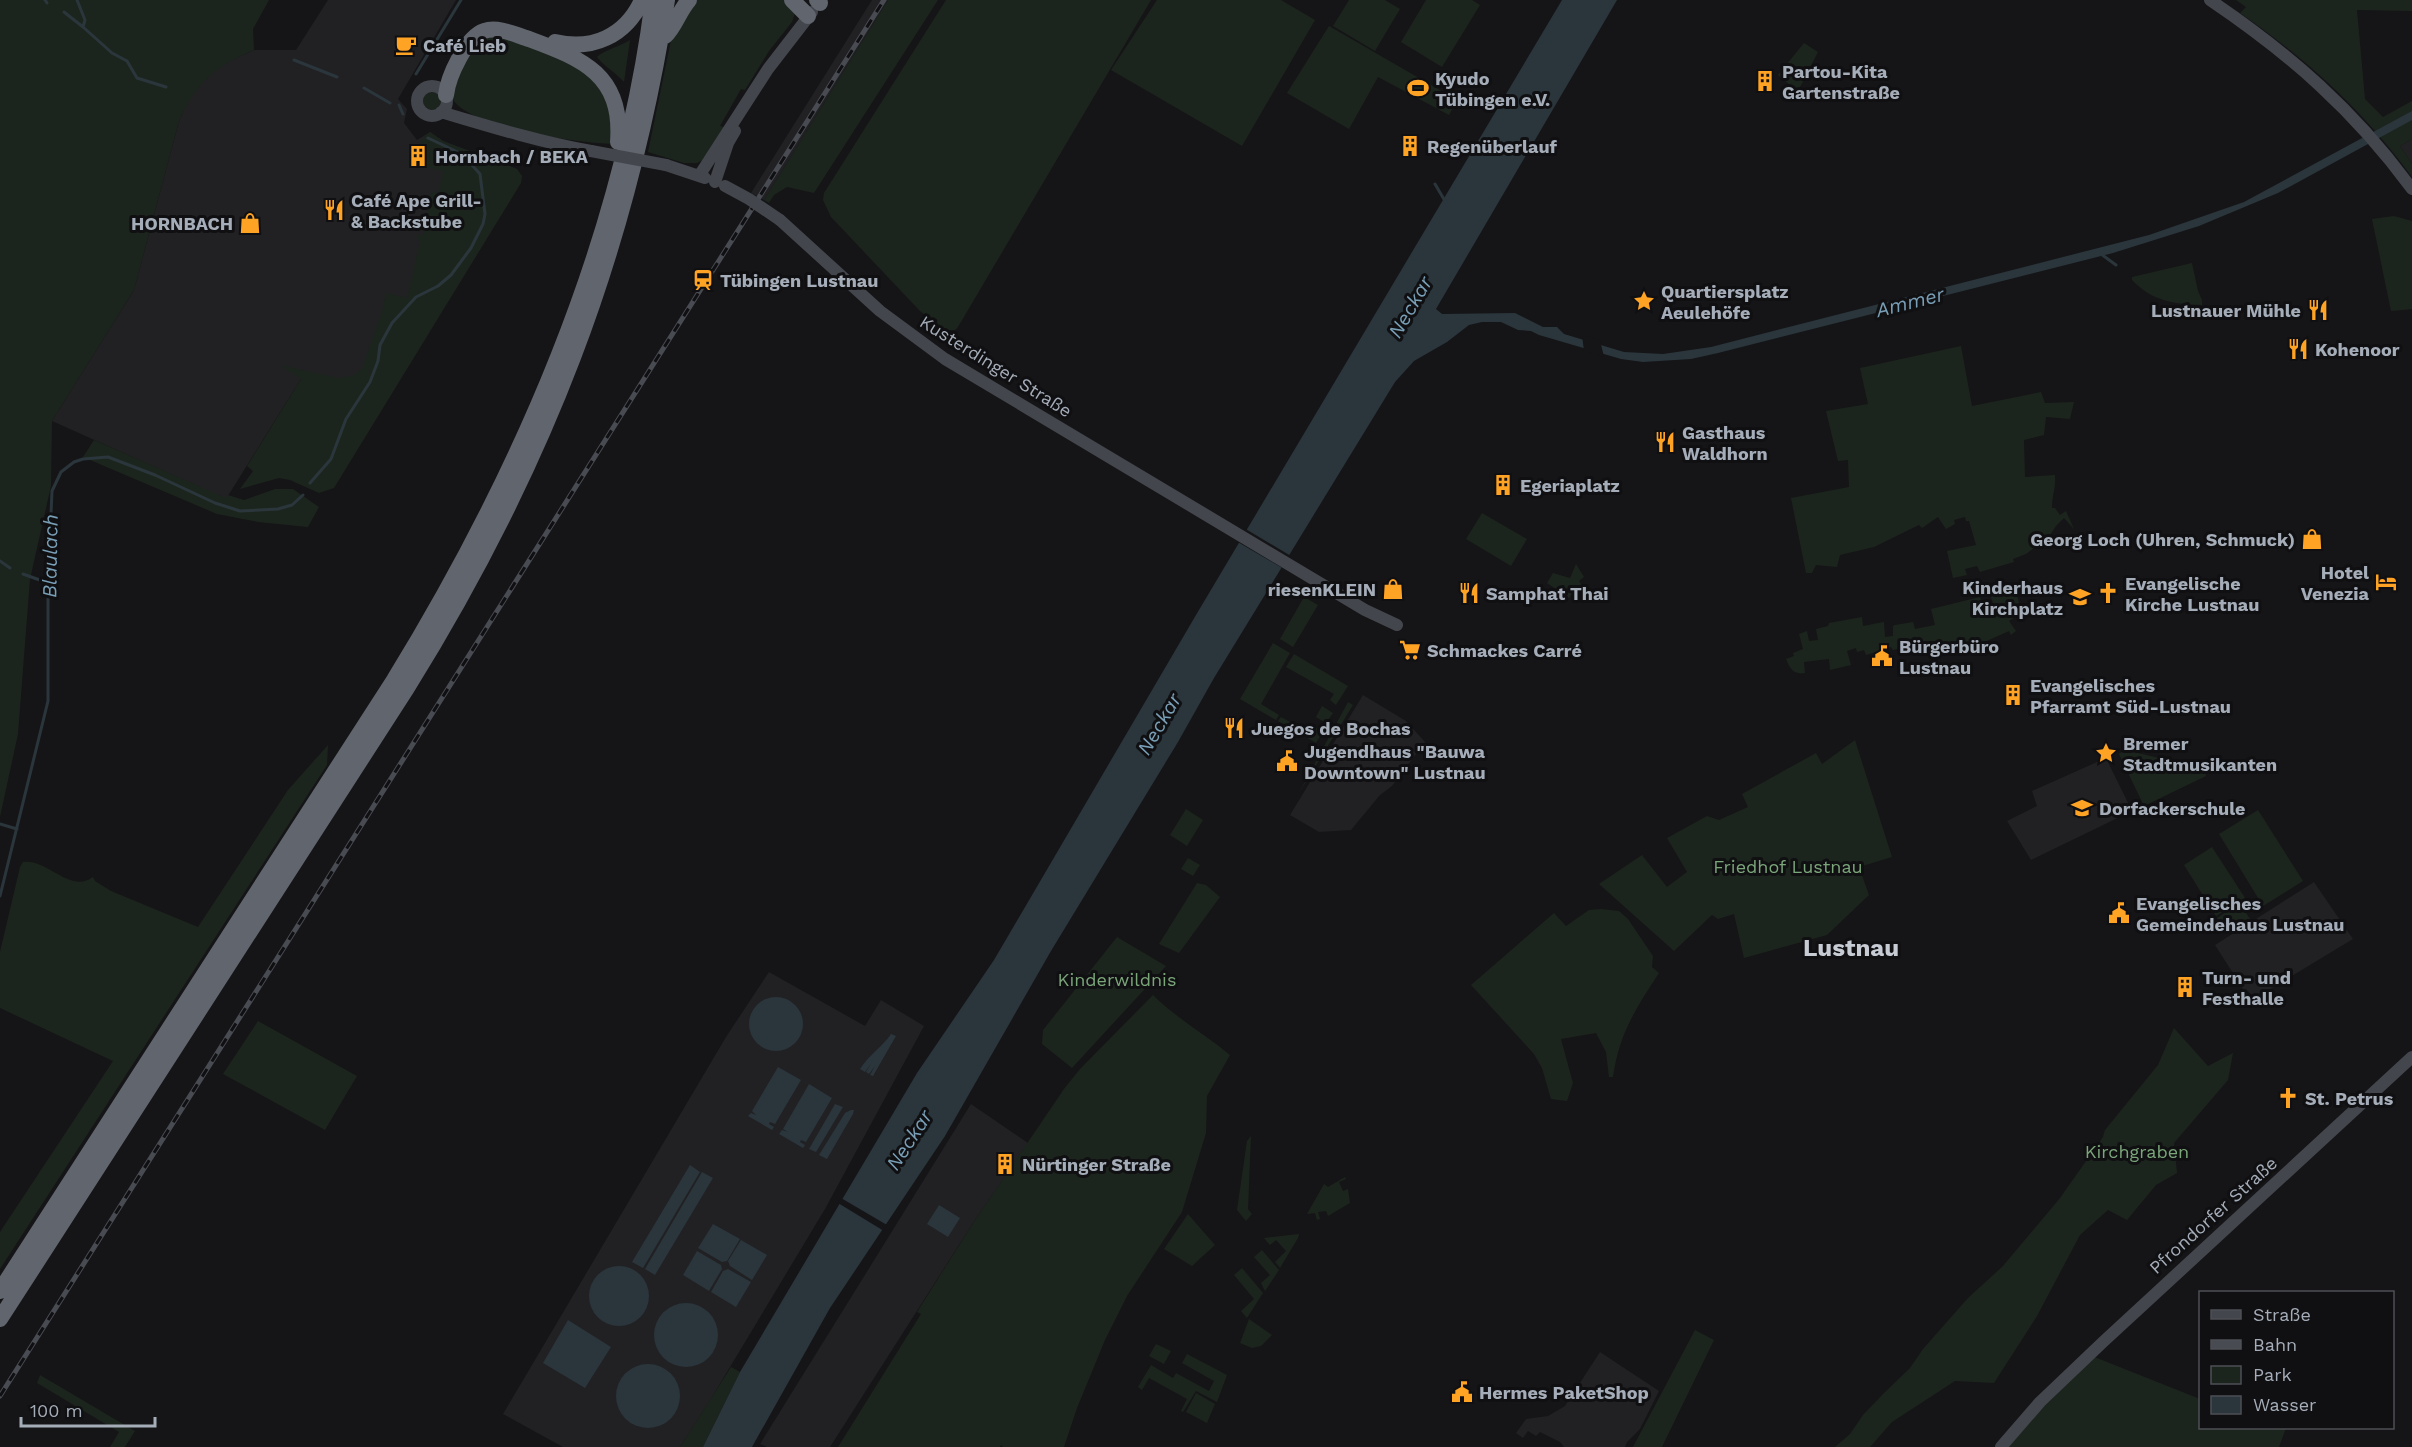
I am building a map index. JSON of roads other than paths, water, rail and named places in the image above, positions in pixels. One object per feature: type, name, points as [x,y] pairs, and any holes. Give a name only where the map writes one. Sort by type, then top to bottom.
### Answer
[{"type":"highway","points":[[442,99],[469,32],[482,22],[499,20],[555,42],[582,45],[605,39],[621,30],[634,16],[642,0]]},
{"type":"highway","points":[[0,1291],[376,709],[463,563],[511,468],[559,356],[590,267],[617,176],[638,83],[652,0]]},
{"type":"highway","points":[[0,1319],[396,706],[456,608],[488,549],[546,427],[598,293],[649,106],[668,0]]},
{"type":"highway","points":[[661,39],[670,31],[689,0]]},
{"type":"highway","points":[[792,0],[808,16]]},
{"type":"highway","points":[[442,99],[466,47],[476,35],[483,31],[502,31],[568,54],[597,74],[606,84],[615,102],[619,126],[615,158],[617,176]]},
{"type":"street","points":[[2210,0],[2243,22],[2305,70],[2380,147],[2412,189]]},
{"type":"street","points":[[699,176],[756,87],[819,1]]},
{"type":"street","points":[[720,184],[728,143],[751,103],[756,87]]},
{"type":"street","name":"Kusterdinger Straße","points":[[442,99],[476,121],[521,136],[666,165],[720,184],[749,199],[780,220],[868,301],[929,349],[1379,618],[1397,625]]},
{"type":"street","name":"Pfrondorfer Straße","points":[[2001,1447],[2040,1402],[2165,1283],[2412,1057]]},
{"type":"street","name":"Pfrondorfer Straße","points":[[2008,1447],[2040,1402]]},
{"type":"water","points":[[1562,0],[1617,0],[1436,309],[1442,314],[1515,313],[1543,327],[1557,327],[1564,334],[1624,352],[1663,354],[1711,347],[2149,235],[2244,202],[2412,111],[2412,120],[2278,193],[2199,226],[2113,253],[1718,353],[1691,359],[1643,362],[1621,359],[1531,331],[1518,330],[1501,322],[1482,322],[1469,325],[1447,342],[1414,361],[1395,382],[1214,678],[1178,742],[1051,951],[945,1136],[830,1308],[752,1447],[703,1447],[740,1372],[917,1073],[994,960],[1196,615]]},
{"type":"water","points":[[771,997],[781,997],[795,1005],[801,1014],[803,1024],[801,1034],[795,1043],[781,1051],[771,1051],[754,1039],[749,1029],[749,1019],[761,1002]]},
{"type":"water","points":[[891,1034],[896,1036],[873,1076],[870,1075],[875,1066],[869,1074],[866,1072],[871,1064],[865,1072],[860,1069],[884,1043]]},
{"type":"water","points":[[778,1067],[801,1080],[775,1124],[770,1122],[769,1124],[774,1127],[772,1130],[748,1116],[751,1113],[756,1115],[752,1111]]},
{"type":"water","points":[[809,1084],[832,1098],[806,1142],[801,1140],[800,1142],[805,1145],[803,1148],[779,1134],[782,1130],[788,1132],[783,1129]]},
{"type":"water","points":[[835,1104],[843,1107],[816,1152],[809,1149]]},
{"type":"water","points":[[854,1110],[853,1114],[827,1159],[819,1155],[845,1113]]},
{"type":"water","points":[[690,1165],[700,1172],[643,1268],[632,1262]]},
{"type":"water","points":[[702,1172],[713,1178],[655,1275],[645,1269]]},
{"type":"water","points":[[939,1205],[960,1218],[948,1237],[927,1224]]},
{"type":"water","points":[[713,1224],[740,1239],[727,1261],[722,1262],[698,1248]]},
{"type":"water","points":[[741,1240],[767,1255],[752,1280],[730,1266],[728,1261]]},
{"type":"water","points":[[697,1251],[721,1265],[722,1269],[709,1291],[683,1275]]},
{"type":"water","points":[[619,1266],[636,1271],[644,1279],[649,1296],[644,1313],[636,1321],[619,1326],[602,1321],[594,1313],[589,1296],[594,1279],[602,1271]]},
{"type":"water","points":[[728,1269],[751,1282],[736,1307],[711,1292],[723,1271]]},
{"type":"water","points":[[686,1303],[704,1309],[712,1317],[718,1335],[712,1353],[704,1361],[686,1367],[668,1361],[660,1353],[654,1335],[660,1317],[668,1309]]},
{"type":"water","points":[[568,1320],[611,1347],[585,1388],[543,1363]]},
{"type":"water","points":[[642,1364],[654,1364],[671,1373],[678,1384],[680,1396],[678,1408],[671,1419],[654,1428],[642,1428],[630,1423],[621,1414],[616,1402],[616,1390],[621,1378],[630,1369]]},
{"type":"waterway","points":[[77,0],[85,20],[83,27],[112,53],[127,61],[137,78],[166,87]]},
{"type":"waterway","name":"Blaulach","points":[[416,74],[461,0]]},
{"type":"waterway","points":[[64,12],[83,27]]},
{"type":"waterway","points":[[294,60],[337,77]]},
{"type":"waterway","points":[[364,88],[390,103]]},
{"type":"waterway","name":"Blaulach","points":[[399,105],[403,114]]},
{"type":"waterway","name":"Blaulach","points":[[310,483],[331,459],[346,419],[370,382],[378,361],[380,345],[392,323],[416,297],[438,286],[451,275],[471,248],[483,224],[485,214],[480,174],[462,154],[428,138]]},
{"type":"waterway","points":[[1435,184],[1445,201]]},
{"type":"waterway","points":[[2101,254],[2116,265]]},
{"type":"waterway","name":"Blaulach","points":[[0,896],[48,701],[48,583],[52,491],[61,472],[74,462],[83,459],[108,457],[155,475],[215,503],[240,511],[278,509],[292,505],[303,495]]},
{"type":"waterway","points":[[0,561],[10,568]]},
{"type":"waterway","points":[[23,574],[48,583]]},
{"type":"waterway","points":[[0,824],[17,829]]},
{"type":"railway","points":[[0,1396],[884,0]]},
{"type":"place","name":"Café Lieb","points":[[406,45]]},
{"type":"place","name":"Partou-Kita Gartenstraße","points":[[1765,81]]},
{"type":"place","name":"Kyudo Tübingen e.V.","points":[[1418,88]]},
{"type":"place","name":"Regenüberlauf","points":[[1410,146]]},
{"type":"place","name":"Hornbach / BEKA","points":[[418,156]]},
{"type":"place","name":"Café Ape Grill- & Backstube","points":[[334,210]]},
{"type":"place","name":"HORNBACH","points":[[250,223]]},
{"type":"place","name":"Tübingen Lustnau","points":[[703,280]]},
{"type":"place","name":"Quartiersplatz Aeulehöfe","points":[[1644,301]]},
{"type":"place","name":"Lustnauer Mühle","points":[[2318,310]]},
{"type":"place","name":"Kohenoor","points":[[2298,349]]},
{"type":"place","name":"Gasthaus Waldhorn","points":[[1665,442]]},
{"type":"place","name":"Egeriaplatz","points":[[1503,485]]},
{"type":"place","name":"Georg Loch (Uhren, Schmuck)","points":[[2312,539]]},
{"type":"place","name":"Hotel Venezia","points":[[2386,582]]},
{"type":"place","name":"riesenKLEIN","points":[[1393,589]]},
{"type":"place","name":"Samphat Thai","points":[[1469,593]]},
{"type":"place","name":"Evangelische Kirche Lustnau","points":[[2108,593]]},
{"type":"place","name":"Kinderhaus Kirchplatz","points":[[2080,597]]},
{"type":"place","name":"Schmackes Carré","points":[[1410,650]]},
{"type":"place","name":"Bürgerbüro Lustnau","points":[[1882,656]]},
{"type":"place","name":"Evangelisches Pfarramt Süd-Lustnau","points":[[2013,695]]},
{"type":"place","name":"Juegos de Bochas","points":[[1234,728]]},
{"type":"place","name":"Bremer Stadtmusikanten","points":[[2106,753]]},
{"type":"place","name":"Jugendhaus \"Bauwa Downtown\" Lustnau","points":[[1287,761]]},
{"type":"place","name":"Dorfackerschule","points":[[2082,808]]},
{"type":"place","name":"Evangelisches Gemeindehaus Lustnau","points":[[2119,913]]},
{"type":"place","name":"Turn- und Festhalle","points":[[2185,987]]},
{"type":"place","name":"St. Petrus","points":[[2288,1098]]},
{"type":"place","name":"Nürtinger Straße","points":[[1005,1164]]},
{"type":"place","name":"Hermes PaketShop","points":[[1462,1392]]},
{"type":"district","name":"Lustnau","points":[[1851,948]]},
{"type":"water label","name":"Ammer","points":[[1910,302]]},
{"type":"water label","name":"Neckar","points":[[1410,307]]},
{"type":"water label","name":"Neckar","points":[[1159,724]]},
{"type":"water label","name":"Neckar","points":[[909,1140]]},
{"type":"park label","name":"Friedhof Lustnau","points":[[1788,866]]},
{"type":"park label","name":"Kinderwildnis","points":[[1117,979]]},
{"type":"park label","name":"Kirchgraben","points":[[2137,1151]]}]
